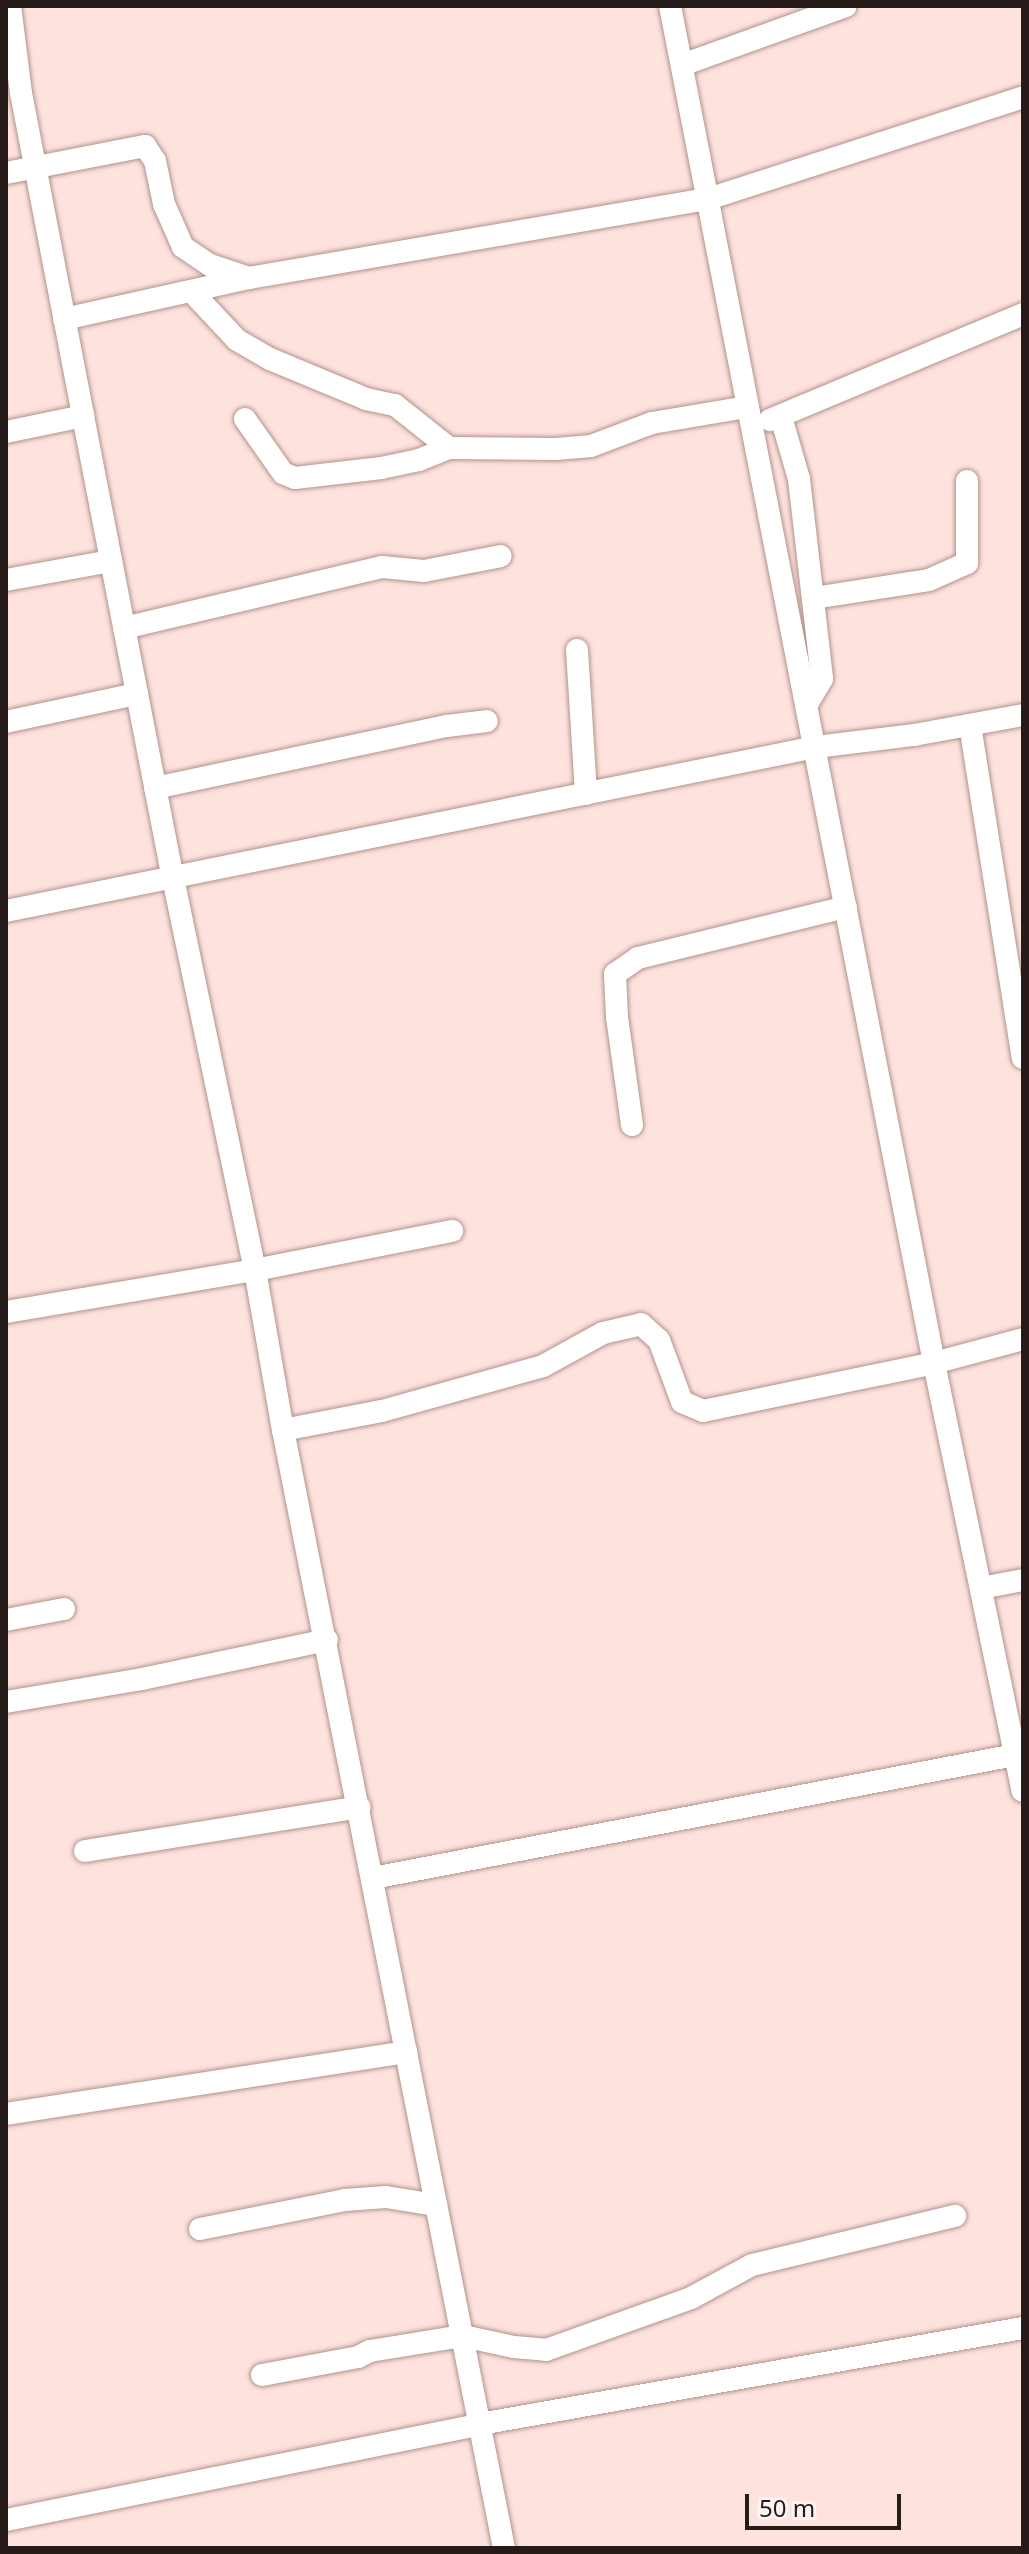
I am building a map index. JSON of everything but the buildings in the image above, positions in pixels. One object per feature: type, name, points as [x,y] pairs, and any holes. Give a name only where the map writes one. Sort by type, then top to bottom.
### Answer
[{"type":"street","points":[[10,6],[35,168],[155,788],[255,1270],[283,1430],[327,1640],[504,2548]]},
{"type":"street","points":[[670,6],[934,1363],[1023,1791]]},
{"type":"street","points":[[682,65],[846,6]]},
{"type":"street","points":[[64,319],[193,293],[249,278],[708,199],[1023,97]]},
{"type":"street","points":[[6,173],[145,146],[155,161],[164,204],[183,247],[210,265],[249,278]]},
{"type":"street","points":[[193,293],[237,340],[270,359],[366,399],[395,405],[449,448]]},
{"type":"street","points":[[245,419],[283,473],[295,478],[381,468],[419,460],[449,448],[556,449],[591,446],[652,423],[749,416],[781,417],[1023,314]]},
{"type":"street","points":[[6,432],[83,416]]},
{"type":"street","points":[[781,417],[799,479],[822,679],[807,704]]},
{"type":"street","points":[[814,598],[929,580],[967,563],[967,481]]},
{"type":"street","points":[[124,628],[382,567],[424,571],[501,556]]},
{"type":"street","points":[[6,580],[111,561]]},
{"type":"street","points":[[577,650],[586,794]]},
{"type":"street","points":[[6,722],[137,694]]},
{"type":"street","points":[[6,911],[816,747],[1023,715]]},
{"type":"street","points":[[155,788],[447,726],[487,721]]},
{"type":"street","points":[[970,725],[1023,1058]]},
{"type":"street","points":[[632,1125],[617,1017],[615,974],[638,958],[846,907]]},
{"type":"street","points":[[6,1312],[255,1270],[452,1231]]},
{"type":"street","points":[[283,1430],[382,1411],[543,1366],[603,1333],[641,1324],[659,1340],[682,1402],[703,1411],[934,1363],[1023,1339]]},
{"type":"street","points":[[981,1588],[1023,1580]]},
{"type":"street","points":[[6,1620],[64,1609]]},
{"type":"street","points":[[6,1702],[142,1679],[327,1640]]},
{"type":"street","points":[[373,1878],[1019,1763]]},
{"type":"street","points":[[85,1851],[359,1807]]},
{"type":"street","points":[[6,2114],[406,2052]]},
{"type":"street","points":[[200,2229],[345,2200],[386,2197],[436,2205]]},
{"type":"street","points":[[262,2375],[358,2357],[370,2351],[463,2336],[546,2350],[691,2298],[752,2265],[955,2216]]},
{"type":"street","points":[[6,2520],[480,2424],[1023,2328]]}]
